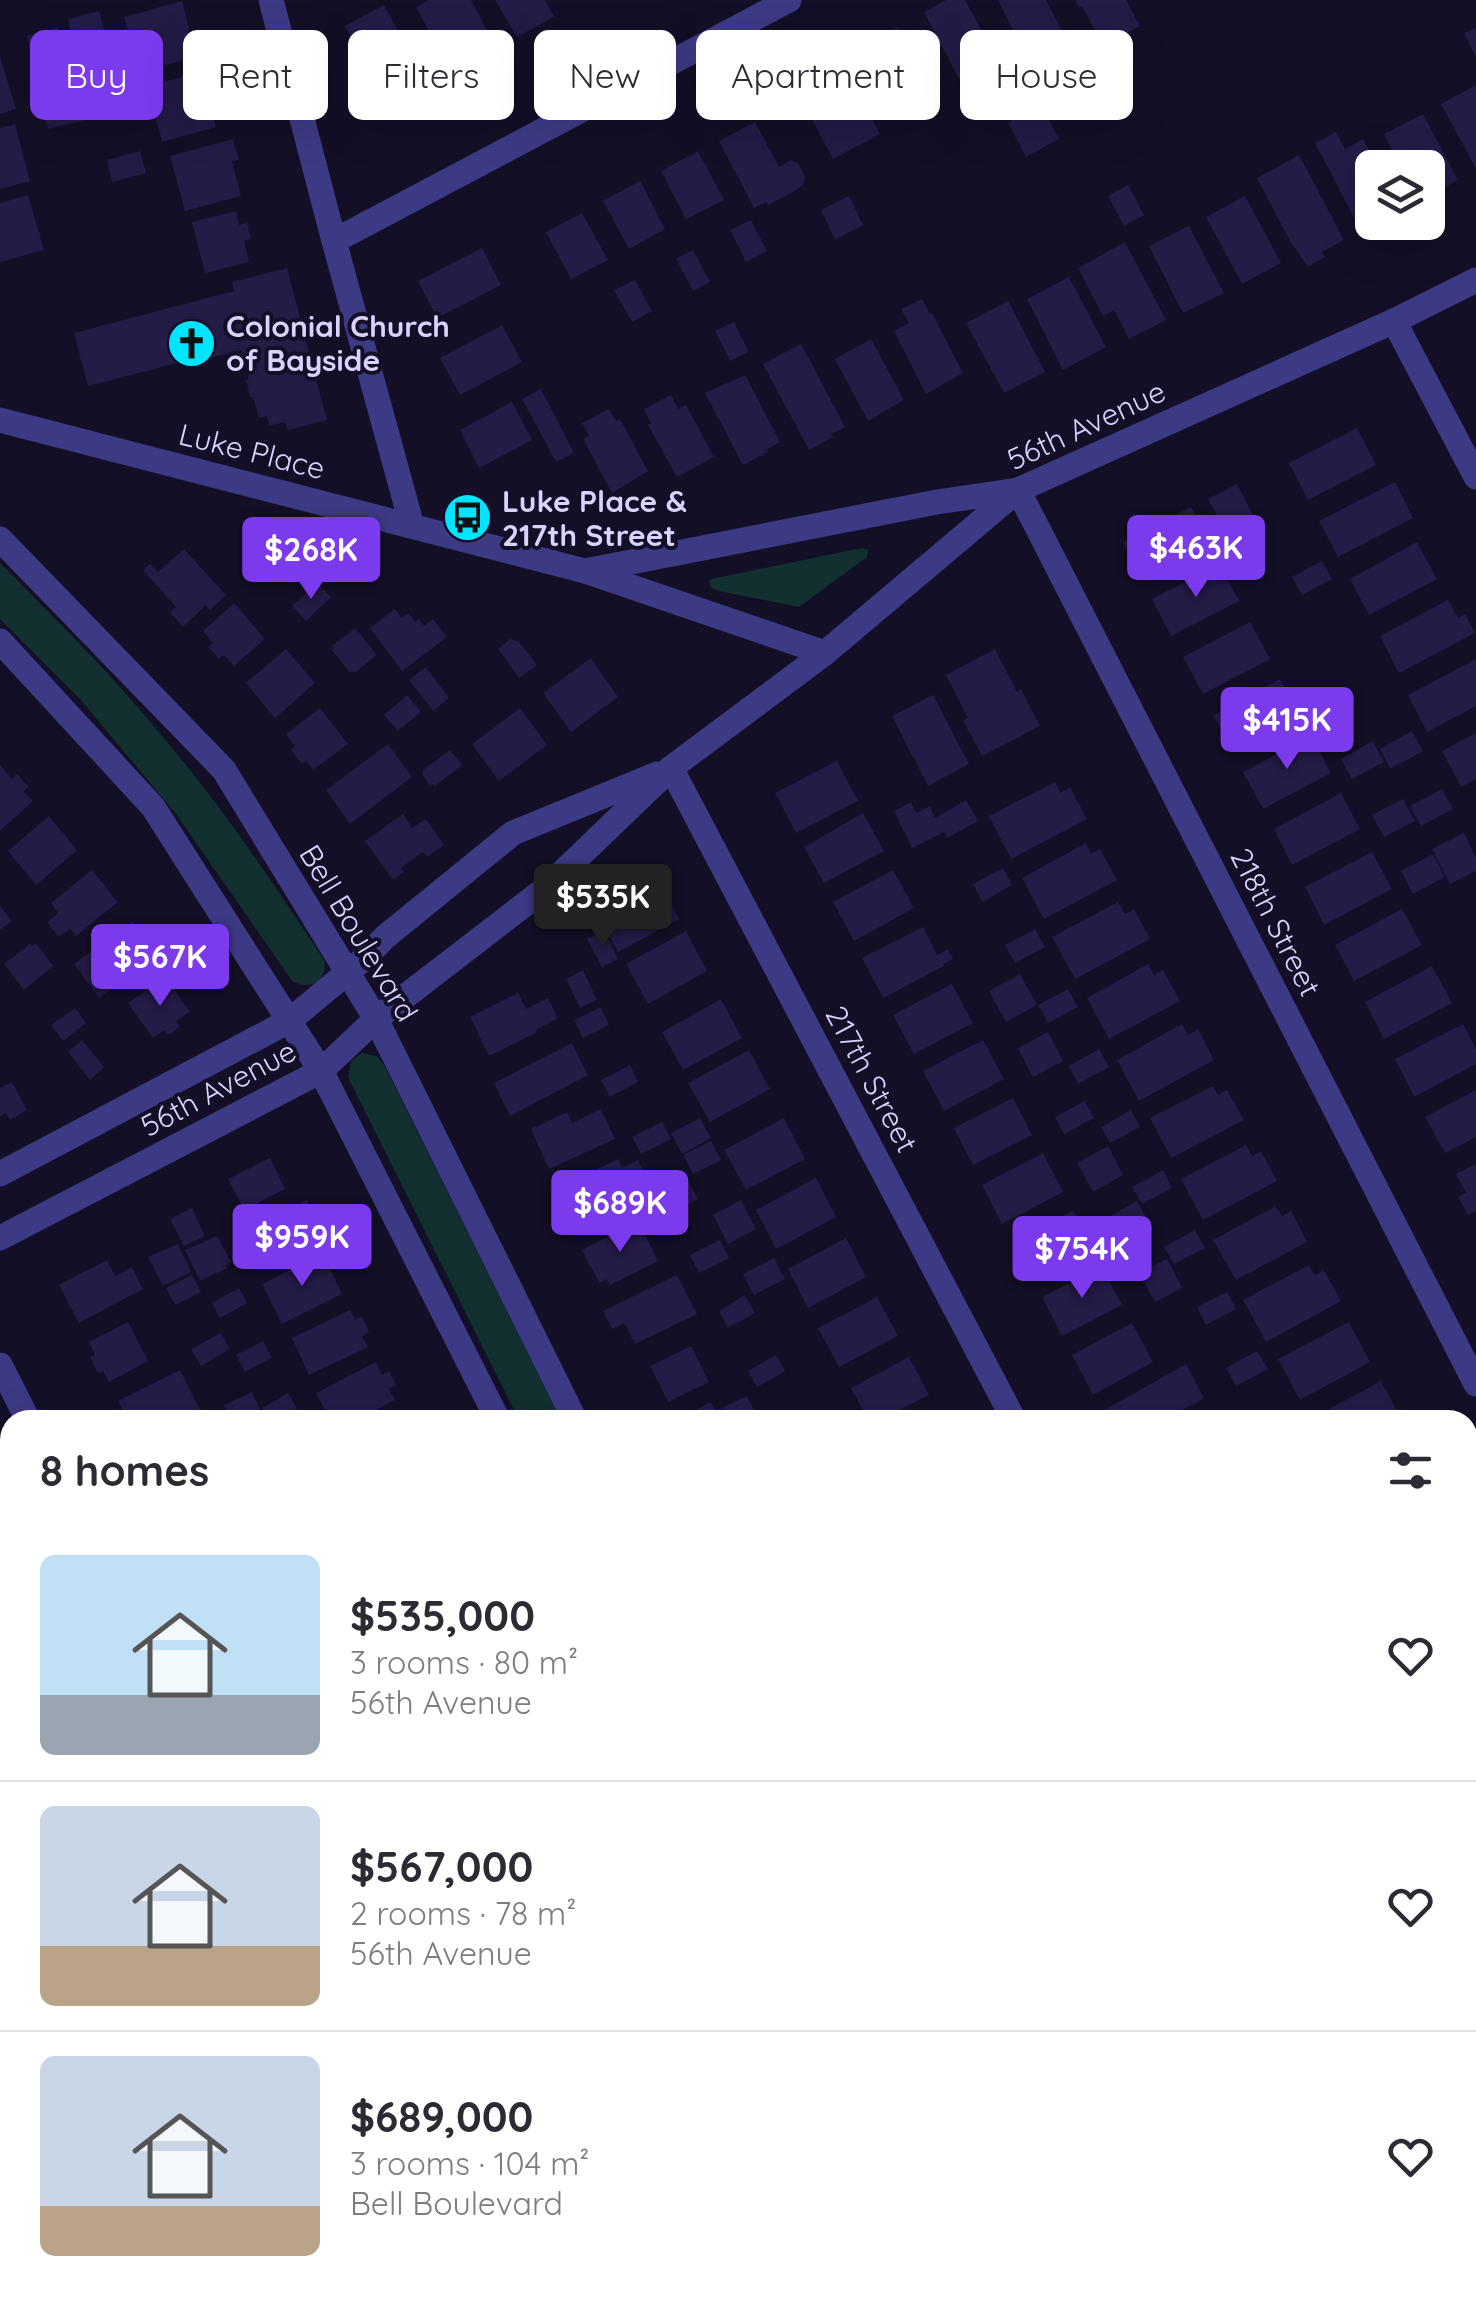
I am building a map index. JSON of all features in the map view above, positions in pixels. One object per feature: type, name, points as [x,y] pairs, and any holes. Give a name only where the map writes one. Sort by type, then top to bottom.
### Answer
[{"type":"street","points":[[271,0],[412,526]]},
{"type":"street","points":[[334,241],[789,0]]},
{"type":"street","name":"56th Avenue","points":[[0,1238],[320,1071],[376,1019],[546,888],[671,768],[824,653],[1018,490],[1394,321],[1476,280]]},
{"type":"street","points":[[1394,321],[1476,477]]},
{"type":"street","name":"Luke Place","points":[[0,420],[585,571],[1018,490]]},
{"type":"street","name":"218th Street","points":[[1018,490],[1476,1384]]},
{"type":"street","name":"Bell Boulevard","points":[[0,539],[224,770],[376,1019],[571,1410]]},
{"type":"street","points":[[585,571],[824,653]]},
{"type":"street","points":[[0,641],[153,807],[320,1071],[493,1410]]},
{"type":"street","name":"56th Avenue","points":[[0,1174],[289,1021],[348,973],[385,936],[514,833],[671,768]]},
{"type":"street","name":"217th Street","points":[[671,768],[1009,1410]]},
{"type":"street","points":[[0,1364],[23,1410]]},
{"type":"green space","points":[[862,548],[868,550],[867,557],[799,607],[719,591],[711,588],[709,582],[711,579]]},
{"type":"green space","points":[[0,563],[131,700],[213,799],[324,960],[325,967],[317,982],[293,982],[176,814],[80,699],[0,619]]},
{"type":"green space","points":[[362,1053],[377,1056],[384,1065],[556,1410],[514,1410],[348,1077],[351,1061]]},
{"type":"building","points":[[429,0],[471,0],[487,30],[428,30],[416,7]]},
{"type":"building","points":[[495,0],[545,0],[554,17],[517,37]]},
{"type":"building","points":[[946,0],[965,0],[981,30],[960,30],[960,80],[940,42],[940,30],[933,30],[924,12]]},
{"type":"building","points":[[998,0],[1046,0],[1062,30],[1013,30]]},
{"type":"building","points":[[1075,0],[1126,0],[1140,26],[1132,30],[1095,30]]},
{"type":"building","points":[[182,1],[189,30],[183,30],[183,60],[163,66],[163,30],[128,30],[124,17]]},
{"type":"building","points":[[384,5],[398,30],[348,32],[345,26]]},
{"type":"building","points":[[99,11],[104,30],[70,30],[68,19]]},
{"type":"building","points":[[1476,28],[1476,57],[1464,33]]},
{"type":"building","points":[[0,56],[16,109],[0,114]]},
{"type":"building","points":[[183,77],[183,120],[214,120],[216,127],[162,142],[156,120],[163,120],[163,82]]},
{"type":"building","points":[[1476,85],[1476,169],[1441,104]]},
{"type":"building","points":[[1423,114],[1442,150],[1392,150],[1384,134]]},
{"type":"building","points":[[45,120],[84,120],[48,129]]},
{"type":"building","points":[[812,120],[873,120],[880,134],[833,159]]},
{"type":"building","points":[[1049,120],[1059,139],[1026,157],[1008,123]]},
{"type":"building","points":[[755,122],[779,167],[791,160],[798,163],[805,177],[803,185],[793,192],[754,208],[719,141]]},
{"type":"building","points":[[15,124],[30,181],[0,189],[0,128]]},
{"type":"building","points":[[1336,132],[1345,149],[1363,139],[1369,150],[1355,150],[1355,219],[1315,143]]},
{"type":"building","points":[[233,139],[239,160],[232,161],[241,196],[185,211],[170,156]]},
{"type":"building","points":[[140,151],[146,173],[112,182],[107,160]]},
{"type":"building","points":[[698,151],[724,200],[686,219],[661,171]]},
{"type":"building","points":[[1299,155],[1344,240],[1322,252],[1325,257],[1308,267],[1257,178]]},
{"type":"building","points":[[1445,155],[1458,180],[1445,187]]},
{"type":"building","points":[[640,181],[665,229],[629,249],[603,201]]},
{"type":"building","points":[[1128,185],[1144,215],[1124,226],[1108,196]]},
{"type":"building","points":[[28,195],[44,250],[0,262],[0,203]]},
{"type":"building","points":[[849,196],[863,225],[835,240],[821,210]]},
{"type":"building","points":[[1245,196],[1281,263],[1242,284],[1206,217]]},
{"type":"building","points":[[236,211],[239,225],[247,223],[251,239],[244,241],[249,262],[205,273],[192,222]]},
{"type":"building","points":[[582,213],[608,260],[571,279],[546,232]]},
{"type":"building","points":[[751,220],[767,251],[746,262],[730,230]]},
{"type":"building","points":[[1189,226],[1224,293],[1183,313],[1149,246]]},
{"type":"building","points":[[1125,242],[1166,320],[1129,339],[1114,310],[1103,316],[1078,268]]},
{"type":"building","points":[[482,248],[501,285],[437,318],[418,281]]},
{"type":"building","points":[[693,250],[710,282],[693,291],[676,259]]},
{"type":"building","name":"Colonial Church of Bayside","points":[[287,268],[327,420],[288,430],[285,422],[269,426],[267,416],[259,418],[250,397],[241,350],[88,386],[74,333],[234,291],[232,282]]},
{"type":"building","points":[[1069,277],[1106,347],[1063,370],[1027,299]]},
{"type":"building","points":[[635,280],[652,311],[632,322],[614,290]]},
{"type":"building","points":[[922,299],[963,373],[926,394],[894,331],[909,323],[901,309]]},
{"type":"building","points":[[1008,301],[1045,372],[1004,393],[966,323]]},
{"type":"building","points":[[734,322],[749,352],[730,361],[715,331]]},
{"type":"building","points":[[502,325],[522,362],[460,395],[440,358]]},
{"type":"building","points":[[871,339],[904,400],[868,421],[835,359]]},
{"type":"building","points":[[801,344],[845,427],[809,450],[763,364]]},
{"type":"building","points":[[745,375],[780,442],[743,465],[705,393]]},
{"type":"building","points":[[541,389],[574,453],[556,462],[522,399]]},
{"type":"building","points":[[671,395],[678,409],[686,405],[714,457],[677,477],[648,425],[651,423],[644,409]]},
{"type":"building","points":[[512,402],[532,440],[479,468],[460,430]]},
{"type":"building","points":[[609,409],[616,421],[620,419],[648,471],[612,493],[583,439],[589,436],[582,423]]},
{"type":"building","points":[[1357,428],[1376,465],[1308,500],[1289,463]]},
{"type":"building","points":[[1395,482],[1413,518],[1338,557],[1319,521]]},
{"type":"building","points":[[1237,484],[1253,515],[1224,529],[1208,499]]},
{"type":"building","points":[[1191,507],[1211,545],[1144,581],[1123,543]]},
{"type":"building","points":[[1417,542],[1437,579],[1369,615],[1350,579]]},
{"type":"building","points":[[184,549],[226,595],[210,610],[206,605],[183,627],[170,612],[176,607],[143,570],[150,564],[158,572]]},
{"type":"building","points":[[1322,561],[1332,579],[1302,595],[1292,577]]},
{"type":"building","points":[[1220,564],[1239,601],[1171,636],[1152,599]]},
{"type":"building","points":[[317,583],[331,597],[306,621],[292,606]]},
{"type":"building","points":[[1448,600],[1458,618],[1465,614],[1475,633],[1399,673],[1380,636]]},
{"type":"building","points":[[234,603],[265,639],[234,666],[224,655],[219,659],[208,647],[213,643],[203,631]]},
{"type":"building","points":[[395,609],[401,618],[408,613],[424,626],[433,619],[447,637],[402,671],[370,628]]},
{"type":"building","points":[[1250,622],[1270,659],[1203,694],[1183,657]]},
{"type":"building","points":[[355,628],[377,655],[350,673],[332,646]]},
{"type":"building","points":[[510,639],[519,642],[537,665],[519,678],[498,649]]},
{"type":"building","points":[[286,649],[315,683],[275,718],[246,683]]},
{"type":"building","points":[[995,649],[1040,726],[982,756],[963,721],[968,718],[946,675]]},
{"type":"building","points":[[591,658],[618,697],[571,732],[543,693]]},
{"type":"building","points":[[1476,659],[1476,706],[1427,732],[1408,695]]},
{"type":"building","points":[[426,667],[449,698],[433,711],[409,680]]},
{"type":"building","points":[[1280,679],[1300,716],[1233,752],[1213,715]]},
{"type":"building","points":[[407,695],[421,712],[398,731],[384,715]]},
{"type":"building","points":[[933,695],[969,764],[928,786],[892,716]]},
{"type":"building","points":[[320,708],[348,744],[313,770],[291,750],[295,746],[286,734]]},
{"type":"building","points":[[520,708],[547,745],[499,781],[472,744]]},
{"type":"building","points":[[1412,731],[1423,751],[1390,769],[1380,749]]},
{"type":"building","points":[[1476,733],[1476,779],[1461,787],[1442,751]]},
{"type":"building","points":[[1311,736],[1331,773],[1263,809],[1243,772]]},
{"type":"building","points":[[1373,741],[1384,762],[1352,779],[1341,759]]},
{"type":"building","points":[[388,744],[412,777],[350,824],[326,790]]},
{"type":"building","points":[[450,750],[462,765],[430,786],[423,770]]},
{"type":"building","points":[[837,761],[858,801],[796,833],[775,793]]},
{"type":"building","points":[[0,765],[12,779],[17,774],[29,787],[23,791],[33,801],[0,831]]},
{"type":"building","points":[[1055,782],[1060,793],[1070,787],[1087,819],[1011,859],[989,816]]},
{"type":"building","points":[[1442,789],[1453,809],[1421,826],[1410,806]]},
{"type":"building","points":[[1341,793],[1360,829],[1292,865],[1274,829]]},
{"type":"building","points":[[1403,799],[1415,821],[1384,837],[1372,815]]},
{"type":"building","points":[[966,800],[978,821],[947,838],[944,832],[912,848],[894,811],[911,802],[916,813],[930,806],[935,818]]},
{"type":"building","points":[[863,813],[884,851],[824,883],[804,847]]},
{"type":"building","points":[[403,814],[412,828],[426,819],[444,845],[427,857],[423,852],[401,868],[404,872],[393,880],[365,841]]},
{"type":"building","points":[[49,816],[77,850],[36,885],[8,851]]},
{"type":"building","points":[[1464,833],[1476,858],[1476,871],[1450,884],[1432,849]]},
{"type":"building","points":[[1086,843],[1091,854],[1100,849],[1117,880],[1044,919],[1022,878]]},
{"type":"building","points":[[1372,852],[1392,889],[1324,925],[1305,887]]},
{"type":"building","points":[[1433,854],[1445,877],[1413,894],[1401,871]]},
{"type":"building","points":[[1003,868],[1012,885],[982,902],[973,884]]},
{"type":"building","points":[[92,870],[118,902],[76,936],[70,929],[59,937],[47,922],[58,913],[51,903]]},
{"type":"building","points":[[652,870],[679,919],[618,952],[597,913],[642,889],[637,878]]},
{"type":"building","points":[[893,870],[914,908],[854,941],[833,902]]},
{"type":"building","points":[[1118,902],[1125,914],[1134,909],[1150,939],[1075,979],[1052,937]]},
{"type":"building","points":[[0,906],[12,921],[0,930]]},
{"type":"building","points":[[1402,909],[1422,945],[1354,981],[1335,945]]},
{"type":"building","points":[[132,922],[157,957],[99,998],[74,964]]},
{"type":"building","points":[[923,927],[937,955],[948,949],[953,959],[883,998],[862,958]]},
{"type":"building","points":[[1035,929],[1045,947],[1015,963],[1005,945]]},
{"type":"building","points":[[604,930],[618,959],[602,967],[587,939]]},
{"type":"building","points":[[686,931],[707,971],[648,1004],[626,964]]},
{"type":"building","points":[[36,943],[53,966],[24,990],[4,964]]},
{"type":"building","points":[[1148,964],[1154,975],[1163,970],[1180,1001],[1109,1039],[1087,998]]},
{"type":"building","points":[[1432,966],[1452,1003],[1384,1039],[1365,1002]]},
{"type":"building","points":[[583,970],[597,1000],[580,1008],[566,979]]},
{"type":"building","points":[[1020,974],[1037,1005],[1006,1022],[989,991]]},
{"type":"building","points":[[165,978],[190,1012],[176,1021],[180,1027],[168,1035],[164,1030],[153,1038],[128,1003]]},
{"type":"building","points":[[952,984],[973,1023],[914,1054],[893,1015]]},
{"type":"building","points":[[1068,989],[1078,1007],[1048,1023],[1038,1005]]},
{"type":"building","points":[[518,993],[526,1009],[548,998],[558,1018],[489,1056],[470,1017]]},
{"type":"building","points":[[721,999],[742,1038],[683,1070],[662,1032]]},
{"type":"building","points":[[601,1007],[609,1025],[583,1038],[574,1020]]},
{"type":"building","points":[[75,1008],[86,1023],[63,1041],[51,1025]]},
{"type":"building","points":[[1182,1024],[1188,1035],[1198,1029],[1214,1060],[1139,1101],[1117,1060]]},
{"type":"building","points":[[1463,1024],[1476,1049],[1476,1064],[1414,1097],[1395,1059]]},
{"type":"building","points":[[1048,1032],[1063,1061],[1033,1077],[1018,1048]]},
{"type":"building","points":[[82,1040],[104,1067],[90,1080],[68,1052]]},
{"type":"building","points":[[983,1040],[1004,1079],[944,1111],[923,1071]]},
{"type":"building","points":[[572,1043],[588,1075],[510,1116],[494,1083]]},
{"type":"building","points":[[1099,1049],[1109,1067],[1078,1084],[1069,1066]]},
{"type":"building","points":[[749,1050],[770,1089],[710,1122],[688,1083]]},
{"type":"building","points":[[630,1065],[638,1082],[610,1097],[601,1080]]},
{"type":"building","points":[[12,1082],[27,1110],[10,1120],[6,1113],[0,1116],[0,1088]]},
{"type":"building","points":[[1213,1086],[1218,1095],[1227,1090],[1244,1120],[1171,1158],[1150,1118]]},
{"type":"building","points":[[1476,1090],[1476,1137],[1445,1153],[1425,1117]]},
{"type":"building","points":[[1013,1098],[1032,1135],[973,1165],[954,1128]]},
{"type":"building","points":[[1085,1101],[1094,1118],[1064,1134],[1055,1117]]},
{"type":"building","points":[[601,1109],[615,1139],[549,1169],[531,1129],[567,1112],[572,1123]]},
{"type":"building","points":[[1131,1110],[1140,1127],[1110,1143],[1101,1127]]},
{"type":"building","points":[[700,1118],[711,1138],[682,1154],[671,1133]]},
{"type":"building","points":[[784,1118],[805,1159],[746,1190],[724,1150]]},
{"type":"building","points":[[662,1122],[671,1139],[641,1154],[632,1137]]},
{"type":"building","points":[[711,1141],[721,1160],[693,1174],[683,1155]]},
{"type":"building","points":[[1246,1145],[1252,1156],[1261,1151],[1277,1181],[1203,1220],[1181,1179]]},
{"type":"building","points":[[1108,1146],[1123,1175],[1093,1192],[1077,1163]]},
{"type":"building","points":[[1043,1153],[1063,1192],[1002,1224],[982,1185]]},
{"type":"building","points":[[270,1158],[285,1189],[244,1210],[228,1179]]},
{"type":"building","points":[[618,1159],[622,1167],[638,1160],[650,1185],[635,1193],[638,1198],[576,1229],[556,1190]]},
{"type":"building","points":[[1476,1164],[1476,1211],[1468,1215],[1458,1197],[1466,1193],[1456,1174]]},
{"type":"building","points":[[1163,1170],[1172,1188],[1142,1204],[1132,1187]]},
{"type":"building","points":[[816,1178],[836,1217],[776,1249],[756,1210]]},
{"type":"building","points":[[688,1181],[698,1199],[663,1217],[654,1199]]},
{"type":"building","points":[[307,1200],[316,1219],[307,1224],[315,1239],[272,1260],[257,1231],[290,1215],[288,1210]]},
{"type":"building","points":[[741,1200],[756,1229],[728,1244],[713,1215]]},
{"type":"building","points":[[1137,1201],[1153,1230],[1123,1247],[1107,1218]]},
{"type":"building","points":[[1276,1206],[1282,1216],[1291,1211],[1307,1242],[1236,1280],[1213,1240]]},
{"type":"building","points":[[192,1208],[205,1236],[184,1246],[170,1219]]},
{"type":"building","points":[[1073,1211],[1092,1249],[1033,1280],[1013,1242]]},
{"type":"building","points":[[638,1221],[658,1261],[610,1285],[607,1279],[599,1283],[582,1250]]},
{"type":"building","points":[[1195,1230],[1205,1248],[1174,1264],[1164,1247]]},
{"type":"building","points":[[217,1236],[231,1262],[225,1265],[227,1268],[200,1281],[185,1250]]},
{"type":"building","points":[[846,1238],[866,1277],[808,1308],[788,1269]]},
{"type":"building","points":[[720,1240],[729,1258],[699,1273],[690,1255]]},
{"type":"building","points":[[178,1244],[191,1272],[163,1286],[148,1257]]},
{"type":"building","points":[[323,1254],[342,1294],[282,1324],[262,1284]]},
{"type":"building","points":[[774,1258],[785,1279],[754,1295],[743,1274]]},
{"type":"building","points":[[1167,1259],[1182,1288],[1155,1302],[1139,1273]]},
{"type":"building","points":[[107,1260],[115,1276],[132,1267],[143,1289],[79,1323],[59,1285]]},
{"type":"building","points":[[1309,1265],[1315,1275],[1324,1270],[1341,1301],[1266,1342],[1243,1300]]},
{"type":"building","points":[[1102,1267],[1122,1305],[1062,1336],[1042,1297]]},
{"type":"building","points":[[192,1275],[201,1292],[175,1305],[166,1288]]},
{"type":"building","points":[[677,1275],[697,1314],[635,1344],[624,1323],[612,1329],[603,1311]]},
{"type":"building","points":[[239,1288],[247,1303],[220,1318],[212,1303]]},
{"type":"building","points":[[1227,1292],[1236,1309],[1206,1325],[1197,1307]]},
{"type":"building","points":[[745,1295],[755,1313],[728,1328],[719,1311]]},
{"type":"building","points":[[877,1297],[898,1336],[839,1367],[818,1328]]},
{"type":"building","points":[[350,1310],[355,1320],[362,1316],[369,1332],[362,1336],[368,1347],[309,1375],[292,1338]]},
{"type":"building","points":[[128,1322],[148,1361],[109,1382],[103,1371],[98,1373],[90,1357],[95,1355],[89,1342]]},
{"type":"building","points":[[1349,1322],[1370,1362],[1300,1400],[1278,1359]]},
{"type":"building","points":[[1132,1323],[1153,1362],[1093,1395],[1072,1355]]},
{"type":"building","points":[[221,1333],[230,1349],[201,1366],[191,1349]]},
{"type":"building","points":[[263,1341],[272,1358],[245,1372],[236,1355]]},
{"type":"building","points":[[691,1346],[709,1382],[668,1402],[650,1366]]},
{"type":"building","points":[[1257,1351],[1268,1369],[1236,1386],[1226,1368]]},
{"type":"building","points":[[776,1355],[785,1371],[757,1387],[748,1371]]},
{"type":"building","points":[[909,1357],[929,1395],[900,1410],[863,1410],[851,1388]]},
{"type":"building","points":[[376,1362],[382,1375],[389,1371],[396,1385],[389,1389],[395,1400],[376,1410],[325,1410],[316,1393]]},
{"type":"building","points":[[1186,1364],[1204,1398],[1183,1410],[1105,1410]]},
{"type":"building","points":[[180,1370],[200,1410],[122,1410],[118,1401]]},
{"type":"building","points":[[1381,1381],[1397,1410],[1327,1410]]},
{"type":"building","points":[[252,1392],[260,1410],[226,1410],[224,1405]]},
{"type":"building","points":[[288,1393],[297,1408],[263,1410]]},
{"type":"building","points":[[747,1396],[754,1410],[718,1410]]},
{"type":"building","points":[[711,1402],[715,1410],[695,1410]]},
{"type":"place","name":"Colonial Church of Bayside","points":[[191,343]]},
{"type":"place","name":"Luke Place & 217th Street","points":[[467,518]]}]
